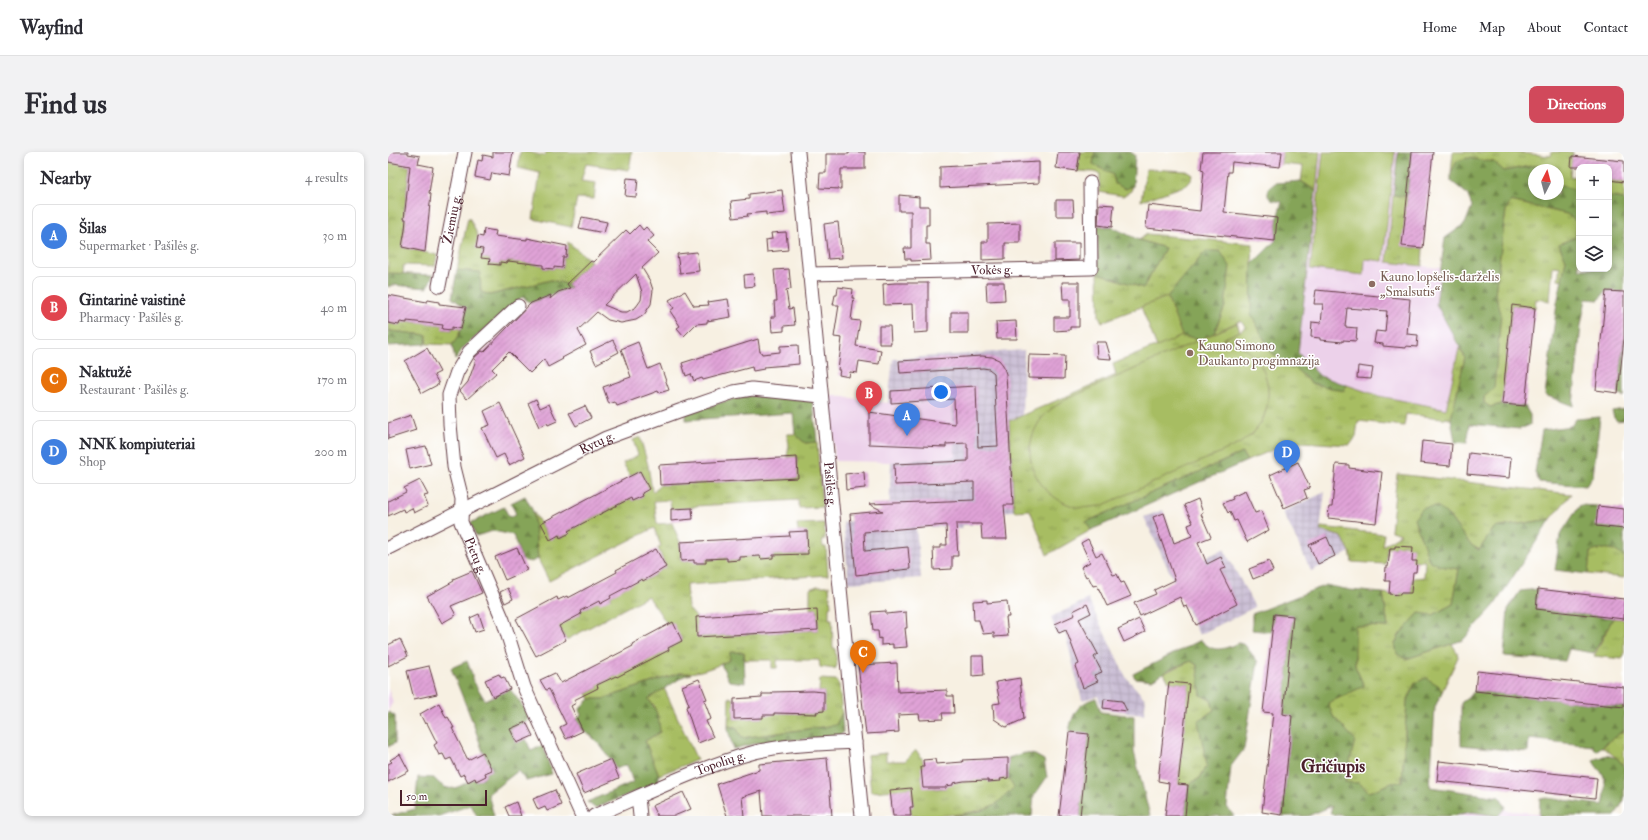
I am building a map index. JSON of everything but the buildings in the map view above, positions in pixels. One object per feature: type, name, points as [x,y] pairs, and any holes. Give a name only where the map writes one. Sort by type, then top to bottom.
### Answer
[{"type":"street","name":"Žiemių g.","points":[[439,286],[465,152]]},
{"type":"street","name":"Pašilės g.","points":[[798,152],[862,816]]},
{"type":"street","name":"Vokės g.","points":[[809,274],[1091,268],[1090,183]]},
{"type":"street","name":"Pietų g.","points":[[518,306],[469,352],[457,372],[449,395],[453,460],[462,499],[461,522],[503,620],[524,687],[582,816]]},
{"type":"street","name":"Rytų g.","points":[[388,548],[606,438],[734,392],[752,389],[821,396]]},
{"type":"street","name":"Topolių g.","points":[[594,816],[695,772],[755,752],[779,748],[855,742]]},
{"type":"street","points":[[638,797],[640,816]]},
{"type":"shaded area","name":"Kauno lopšelis-darželis „Smalsutis“","points":[[1320,152],[1398,152],[1387,262],[1440,268],[1436,304],[1459,348],[1446,409],[1379,396],[1320,376],[1298,353]]},
{"type":"shaded area","points":[[1024,350],[1022,416],[1009,421],[1014,511],[972,513],[972,525],[962,525],[962,529],[949,529],[948,526],[916,528],[921,578],[849,583],[843,522],[889,517],[891,462],[955,457],[952,402],[888,403],[893,359]]},
{"type":"shaded area","points":[[830,395],[888,403],[952,402],[955,457],[891,462],[835,461]]},
{"type":"shaded area","points":[[1325,492],[1320,530],[1342,537],[1350,552],[1311,571],[1283,512]]},
{"type":"shaded area","points":[[1163,510],[1185,567],[1224,549],[1255,607],[1199,635],[1144,517]]},
{"type":"shaded area","points":[[1088,599],[1126,677],[1146,700],[1144,714],[1102,709],[1098,696],[1082,700],[1065,633],[1057,636],[1051,617]]},
{"type":"shaded area","points":[[388,688],[393,702],[388,711]]},
{"type":"shaded area","points":[[1403,800],[1565,816],[1401,816]]},
{"type":"green space","points":[[520,152],[528,152],[545,156],[546,152],[632,152],[629,170],[586,164],[581,181],[596,183],[594,199],[577,198],[571,227],[533,219],[540,173],[518,168]]},
{"type":"green space","points":[[1080,152],[1095,152],[1093,164],[1113,175],[1126,189],[1133,186],[1131,191],[1123,196],[1099,192],[1100,174],[1077,171]]},
{"type":"green space","points":[[1095,152],[1130,152],[1135,155],[1133,186],[1126,189],[1115,184],[1113,175],[1093,164]]},
{"type":"green space","points":[[1282,152],[1320,152],[1316,191],[1301,181],[1303,166],[1281,164]]},
{"type":"green space","points":[[1323,152],[1395,152],[1383,261],[1365,259],[1364,275],[1310,269]]},
{"type":"green space","points":[[1398,152],[1412,152],[1407,196],[1393,195]]},
{"type":"green space","points":[[1453,152],[1511,152],[1551,156],[1552,152],[1573,152],[1570,176],[1576,177],[1576,190],[1564,186],[1564,164],[1528,164],[1528,166],[1503,171],[1451,173]]},
{"type":"green space","points":[[1467,158],[1494,162],[1504,171],[1528,167],[1528,200],[1564,200],[1564,186],[1576,190],[1576,221],[1567,214],[1511,201],[1506,210],[1495,293],[1501,314],[1494,388],[1484,397],[1484,403],[1490,407],[1502,404],[1525,406],[1530,415],[1530,425],[1520,429],[1470,424],[1467,443],[1455,442],[1451,419],[1465,357],[1436,304],[1445,238],[1465,224],[1472,206],[1467,194],[1451,181],[1451,173],[1457,161]]},
{"type":"green space","points":[[388,162],[410,163],[404,219],[406,219],[402,247],[437,255],[435,266],[404,265],[403,274],[388,274]]},
{"type":"green space","points":[[1146,169],[1187,171],[1193,175],[1192,179],[1187,185],[1141,201]]},
{"type":"green space","points":[[1612,180],[1624,182],[1624,199],[1612,197]]},
{"type":"green space","points":[[1301,181],[1316,191],[1298,353],[1320,376],[1347,385],[1344,391],[1311,383],[1294,367],[1291,369],[1270,351],[1251,314],[1252,264],[1275,241],[1277,218],[1282,202],[1271,200],[1268,196],[1268,189],[1275,183]]},
{"type":"green space","points":[[1393,195],[1407,196],[1403,246],[1423,248],[1422,266],[1387,262]]},
{"type":"green space","points":[[1612,197],[1624,199],[1624,292],[1606,291],[1599,300],[1586,299],[1581,325],[1573,406],[1545,395],[1557,303],[1566,260],[1559,244],[1576,237],[1576,272],[1612,272]]},
{"type":"green space","points":[[1511,201],[1567,214],[1576,221],[1576,237],[1559,244],[1566,260],[1562,280],[1558,279],[1560,267],[1553,266],[1550,301],[1536,299],[1535,308],[1512,305],[1502,404],[1490,407],[1484,403],[1484,397],[1501,314],[1495,293],[1506,210]]},
{"type":"green space","points":[[468,218],[470,219],[478,236],[477,248],[483,249],[481,258],[490,259],[489,264],[499,265],[500,262],[507,263],[508,261],[519,263],[520,260],[525,263],[543,265],[543,268],[562,268],[563,257],[566,257],[568,242],[591,261],[567,284],[551,280],[490,295],[481,292],[457,270]]},
{"type":"green space","points":[[1097,225],[1112,227],[1139,240],[1165,248],[1143,288],[1098,273]]},
{"type":"green space","points":[[1147,234],[1253,244],[1252,264],[1291,369],[1294,367],[1311,383],[1344,391],[1347,385],[1379,396],[1446,409],[1459,348],[1465,357],[1451,419],[1406,414],[1404,426],[1358,421],[1356,437],[1350,445],[1301,442],[1286,444],[1247,461],[1242,453],[1086,522],[1091,530],[1047,555],[1030,510],[1014,511],[1009,421],[1116,375],[1113,364],[1182,336],[1202,339],[1063,401],[1034,432],[1030,449],[1032,466],[1252,435],[1262,421],[1266,410],[1234,342],[1221,338],[1240,331],[1246,327],[1240,321],[1214,333],[1225,306],[1206,251],[1167,297],[1102,322],[1099,316],[1098,273],[1143,288],[1165,248],[1139,240]]},
{"type":"green space","points":[[1206,251],[1220,251],[1230,266],[1225,306],[1214,333],[1202,339],[1182,336],[1167,297]]},
{"type":"green space","points":[[457,270],[480,272],[481,292],[490,295],[551,280],[567,284],[570,288],[531,303],[522,297],[463,348],[455,360],[452,345],[458,337],[462,327],[466,308],[452,298]]},
{"type":"green space","points":[[388,274],[433,275],[427,288],[393,285],[388,287]]},
{"type":"green space","points":[[1167,297],[1182,336],[1157,347],[1141,307]]},
{"type":"green space","points":[[420,320],[424,323],[443,325],[443,329],[452,330],[452,327],[461,329],[457,339],[452,345],[426,344],[427,335],[390,331],[388,323],[399,325],[400,322],[406,323],[407,321],[419,323]]},
{"type":"green space","points":[[388,323],[390,331],[427,335],[426,344],[388,346]]},
{"type":"green space","points":[[1237,323],[1240,331],[1222,339],[1241,346],[1256,358],[1266,380],[1268,392],[1264,415],[1259,426],[1251,435],[1239,444],[1101,506],[1080,508],[1063,502],[1051,494],[1041,484],[1034,472],[1030,445],[1034,432],[1042,418],[1049,411],[1063,401]]},
{"type":"green space","points":[[1624,338],[1624,397],[1618,393]]},
{"type":"green space","points":[[743,396],[766,396],[813,401],[817,442],[805,443],[795,434],[793,413],[686,420],[686,413]]},
{"type":"green space","points":[[1624,409],[1624,420],[1617,421],[1614,418],[1612,411]]},
{"type":"green space","points":[[1600,417],[1593,476],[1586,486],[1539,482],[1535,472],[1542,430],[1571,426],[1576,419]]},
{"type":"green space","points":[[787,434],[795,434],[805,443],[817,442],[822,507],[799,508],[798,500],[696,506],[692,508],[671,509],[670,500],[654,501],[657,524],[672,523],[680,542],[681,561],[694,560],[695,563],[706,563],[706,559],[727,558],[728,561],[740,560],[740,557],[760,556],[761,559],[773,558],[773,555],[807,554],[798,532],[797,524],[824,523],[825,539],[822,539],[823,547],[826,547],[828,575],[686,585],[688,608],[696,617],[698,637],[818,630],[817,609],[810,609],[810,589],[817,586],[829,586],[831,606],[829,607],[829,619],[832,619],[833,648],[835,648],[837,665],[835,669],[820,667],[819,660],[777,660],[777,668],[772,668],[772,660],[745,660],[744,652],[721,664],[704,670],[679,673],[603,699],[590,699],[587,694],[598,688],[597,685],[616,676],[617,677],[682,640],[673,623],[668,625],[648,596],[566,640],[558,624],[581,614],[580,611],[599,601],[611,598],[610,596],[641,578],[643,581],[655,575],[654,573],[666,567],[658,548],[661,546],[654,528],[549,581],[538,559],[533,511],[550,540],[559,535],[560,538],[569,533],[568,531],[631,498],[632,501],[643,496],[642,493],[646,481],[640,471],[630,476],[623,463],[638,455],[633,440],[640,437],[648,465],[652,491],[660,485],[798,478],[797,457],[787,457],[789,445]]},
{"type":"green space","points":[[1242,453],[1247,461],[1091,530],[1086,522]]},
{"type":"green space","points":[[1397,474],[1571,494],[1551,519],[1494,528],[1480,550],[1470,545],[1448,515],[1440,566],[1459,569],[1453,604],[1433,615],[1419,614],[1400,634],[1395,644],[1406,659],[1452,644],[1458,657],[1442,692],[1438,685],[1407,701],[1402,783],[1392,783],[1369,792],[1359,783],[1345,783],[1354,740],[1333,716],[1328,703],[1364,686],[1355,666],[1354,626],[1388,627],[1383,593],[1399,595],[1400,593],[1411,593],[1413,578],[1424,577],[1425,561],[1412,561],[1407,545],[1401,545],[1401,547],[1387,548],[1385,564],[1352,562],[1350,552],[1342,537],[1320,530],[1321,527],[1384,534],[1382,546],[1401,534],[1391,531]]},
{"type":"green space","points":[[525,496],[533,511],[538,559],[531,562],[522,560],[513,535],[493,531],[476,536],[470,523],[504,507],[509,517],[516,514],[511,503]]},
{"type":"green space","points":[[1580,505],[1598,506],[1624,529],[1624,557],[1615,551],[1608,549],[1600,550],[1590,552],[1588,574],[1555,570],[1560,535]]},
{"type":"green space","points":[[1438,507],[1448,515],[1470,544],[1479,550],[1494,528],[1551,519],[1494,606],[1463,640],[1406,659],[1397,654],[1395,644],[1400,634],[1419,613],[1433,615],[1453,604],[1459,569],[1440,566],[1429,560],[1414,519],[1423,508]]},
{"type":"green space","points":[[1605,548],[1616,550],[1624,557],[1624,578],[1588,574],[1590,552]]},
{"type":"green space","points":[[1326,585],[1350,590],[1383,593],[1388,627],[1355,626],[1355,666],[1364,686],[1328,703],[1333,716],[1355,740],[1345,782],[1359,783],[1369,792],[1392,783],[1402,782],[1407,701],[1415,683],[1426,678],[1438,685],[1442,692],[1435,707],[1430,787],[1500,797],[1506,807],[1498,816],[1472,812],[1449,816],[1350,816],[1330,814],[1332,806],[1308,816],[1282,816],[1292,716],[1283,714],[1293,616],[1274,614],[1272,632],[1252,630],[1252,614]]},
{"type":"green space","points":[[1538,589],[1536,609],[1613,618],[1594,653],[1569,649],[1565,661],[1504,656],[1508,609],[1520,591]]},
{"type":"green space","points":[[1613,618],[1624,619],[1624,655],[1622,659],[1594,656]]},
{"type":"green space","points":[[1201,640],[1215,649],[1239,643],[1245,645],[1258,662],[1244,749],[1231,766],[1227,807],[1234,816],[1185,816],[1188,785],[1200,778],[1207,765],[1198,721],[1214,710],[1211,700],[1201,695],[1197,665],[1191,661],[1170,669],[1152,680],[1135,678],[1133,674]]},
{"type":"green space","points":[[730,652],[744,652],[745,683],[729,681],[721,664],[730,660]]},
{"type":"green space","points":[[467,661],[472,674],[472,679],[485,700],[510,689],[531,717],[526,722],[510,729],[516,743],[526,739],[531,751],[543,745],[552,774],[526,781],[518,771],[488,794],[494,816],[477,816],[471,805],[439,816],[389,816],[415,809],[418,777],[434,778],[445,787],[454,788],[475,778],[476,781],[486,776],[485,773],[492,770],[483,752],[451,668]]},
{"type":"green space","points":[[1191,661],[1197,665],[1201,695],[1211,700],[1214,710],[1199,721],[1207,765],[1200,778],[1188,785],[1178,784],[1189,684],[1169,682],[1164,673]]},
{"type":"green space","points":[[679,673],[691,674],[684,676],[648,699],[654,706],[657,714],[660,732],[645,741],[659,775],[659,782],[595,808],[587,802],[633,782],[627,765],[615,769],[602,747],[583,731],[577,719],[581,715],[580,708],[590,699],[603,699]]},
{"type":"green space","points":[[820,679],[836,680],[839,685],[842,713],[836,725],[742,738],[736,727],[728,726],[729,697],[734,699],[734,719],[763,718],[763,715],[774,713],[816,714],[816,712],[824,711],[824,692],[819,692]]},
{"type":"green space","points":[[664,688],[697,760],[659,775],[645,741],[660,732],[654,705],[648,699]]},
{"type":"green space","points":[[1475,691],[1624,707],[1624,730],[1596,751],[1593,746],[1529,739],[1528,752],[1461,745],[1461,703]]},
{"type":"green space","points":[[1096,698],[1101,712],[1134,716],[1134,752],[1150,816],[1080,816],[1088,734],[1069,732],[1074,715],[1080,706]]},
{"type":"green space","points":[[388,712],[395,716],[395,743],[388,747]]},
{"type":"green space","points":[[842,713],[843,732],[838,736],[757,743],[733,749],[728,729],[728,726],[736,727],[742,738],[836,725]]},
{"type":"green space","points":[[1624,730],[1624,766],[1617,758],[1602,747]]},
{"type":"green space","points":[[916,750],[923,760],[924,767],[935,789],[946,788],[946,786],[953,785],[953,783],[969,780],[1001,780],[1000,779],[1008,778],[1015,788],[996,804],[977,811],[932,816],[911,816],[910,807],[913,806],[912,795],[909,789],[871,792],[867,755],[886,753],[886,761],[905,761]]},
{"type":"green space","points":[[1025,753],[1035,755],[1044,760],[1047,777],[1034,796],[1032,816],[953,816],[980,811],[996,804],[1014,788],[1008,778],[1008,758]]},
{"type":"green space","points":[[1606,755],[1617,758],[1624,766],[1624,800],[1615,816],[1539,816],[1540,799],[1547,798],[1603,805],[1605,779],[1593,760]]},
{"type":"place","name":"Kauno lopšelis-darželis „Smalsutis“","points":[[1372,284]]},
{"type":"place","name":"Kauno Simono Daukanto progimnazija","points":[[1190,353]]},
{"type":"place","name":"Gintarinė vaistinė","points":[[869,414]]},
{"type":"place","name":"Šilas","points":[[907,436]]},
{"type":"place","name":"NNK kompiuteriai","points":[[1287,473]]},
{"type":"place","name":"Naktužė","points":[[863,673]]},
{"type":"district","name":"Gričiupis","points":[[1333,766]]}]
